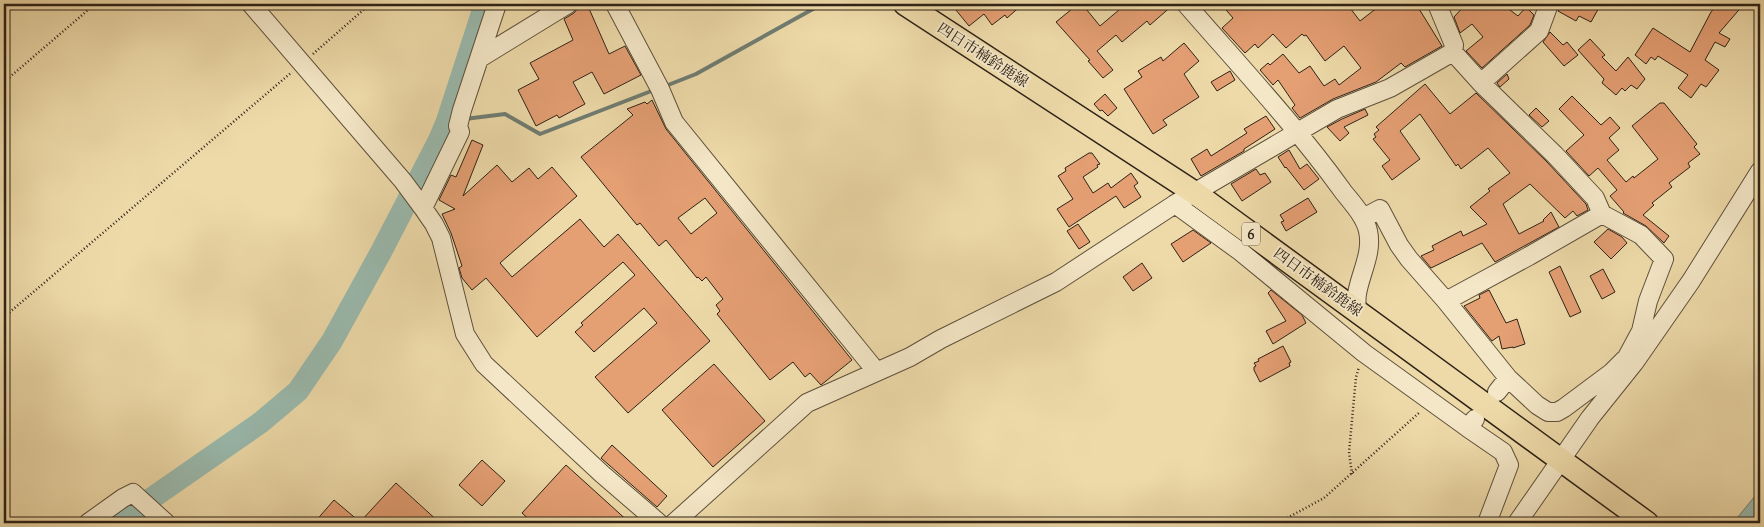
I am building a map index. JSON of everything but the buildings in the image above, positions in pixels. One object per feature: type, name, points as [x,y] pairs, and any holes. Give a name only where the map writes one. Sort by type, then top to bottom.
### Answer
[{"type":"main road","name":"四日市楠鈴鹿線","points":[[905,4],[1195,193],[1647,523]]},
{"type":"street","points":[[251,4],[403,181],[434,224],[441,238],[465,334],[484,364],[602,474],[659,523]]},
{"type":"street","points":[[421,205],[460,132],[460,119],[497,4]]},
{"type":"street","points":[[480,58],[568,4]]},
{"type":"street","points":[[615,4],[658,86],[674,122],[876,371]]},
{"type":"street","points":[[1186,4],[1297,133],[1363,218],[1370,240],[1366,264],[1357,294],[1356,310]]},
{"type":"street","points":[[1437,4],[1454,45],[1453,52]]},
{"type":"street","points":[[1481,83],[1539,31],[1548,4]]},
{"type":"street","points":[[674,523],[807,402],[910,356],[1056,282],[1175,204],[1297,133],[1337,110],[1390,88],[1453,52]]},
{"type":"street","points":[[1363,218],[1380,209],[1399,245],[1409,259],[1446,301],[1508,378],[1537,405],[1548,412],[1557,412],[1564,408],[1630,360],[1641,331],[1648,301],[1664,259],[1641,235],[1602,214],[1595,198],[1514,114],[1481,83],[1453,52]]},
{"type":"street","points":[[1517,523],[1630,360],[1691,281],[1760,171]]},
{"type":"street","points":[[1175,204],[1241,252],[1364,354],[1432,401],[1472,423],[1503,452],[1509,465],[1488,523]]},
{"type":"street","points":[[1446,301],[1602,214]]},
{"type":"street","points":[[1497,392],[1508,378]]},
{"type":"street","points":[[88,523],[133,493],[161,520]]},
{"type":"path","points":[[4,82],[95,4]]},
{"type":"path","points":[[4,317],[370,4]]},
{"type":"path","points":[[1352,474],[1349,452],[1352,407],[1356,377],[1364,354]]},
{"type":"path","points":[[1278,523],[1324,498],[1432,401]]},
{"type":"shaded area","points":[[1760,490],[1760,523],[1733,523]]},
{"type":"waterway","points":[[116,523],[260,423],[298,391],[332,341],[439,140],[485,4]]},
{"type":"waterway","points":[[663,87],[696,74],[822,4]]},
{"type":"waterway","points":[[465,119],[505,114],[540,134],[654,90]]},
{"type":"waterway","points":[[447,121],[455,120]]}]
